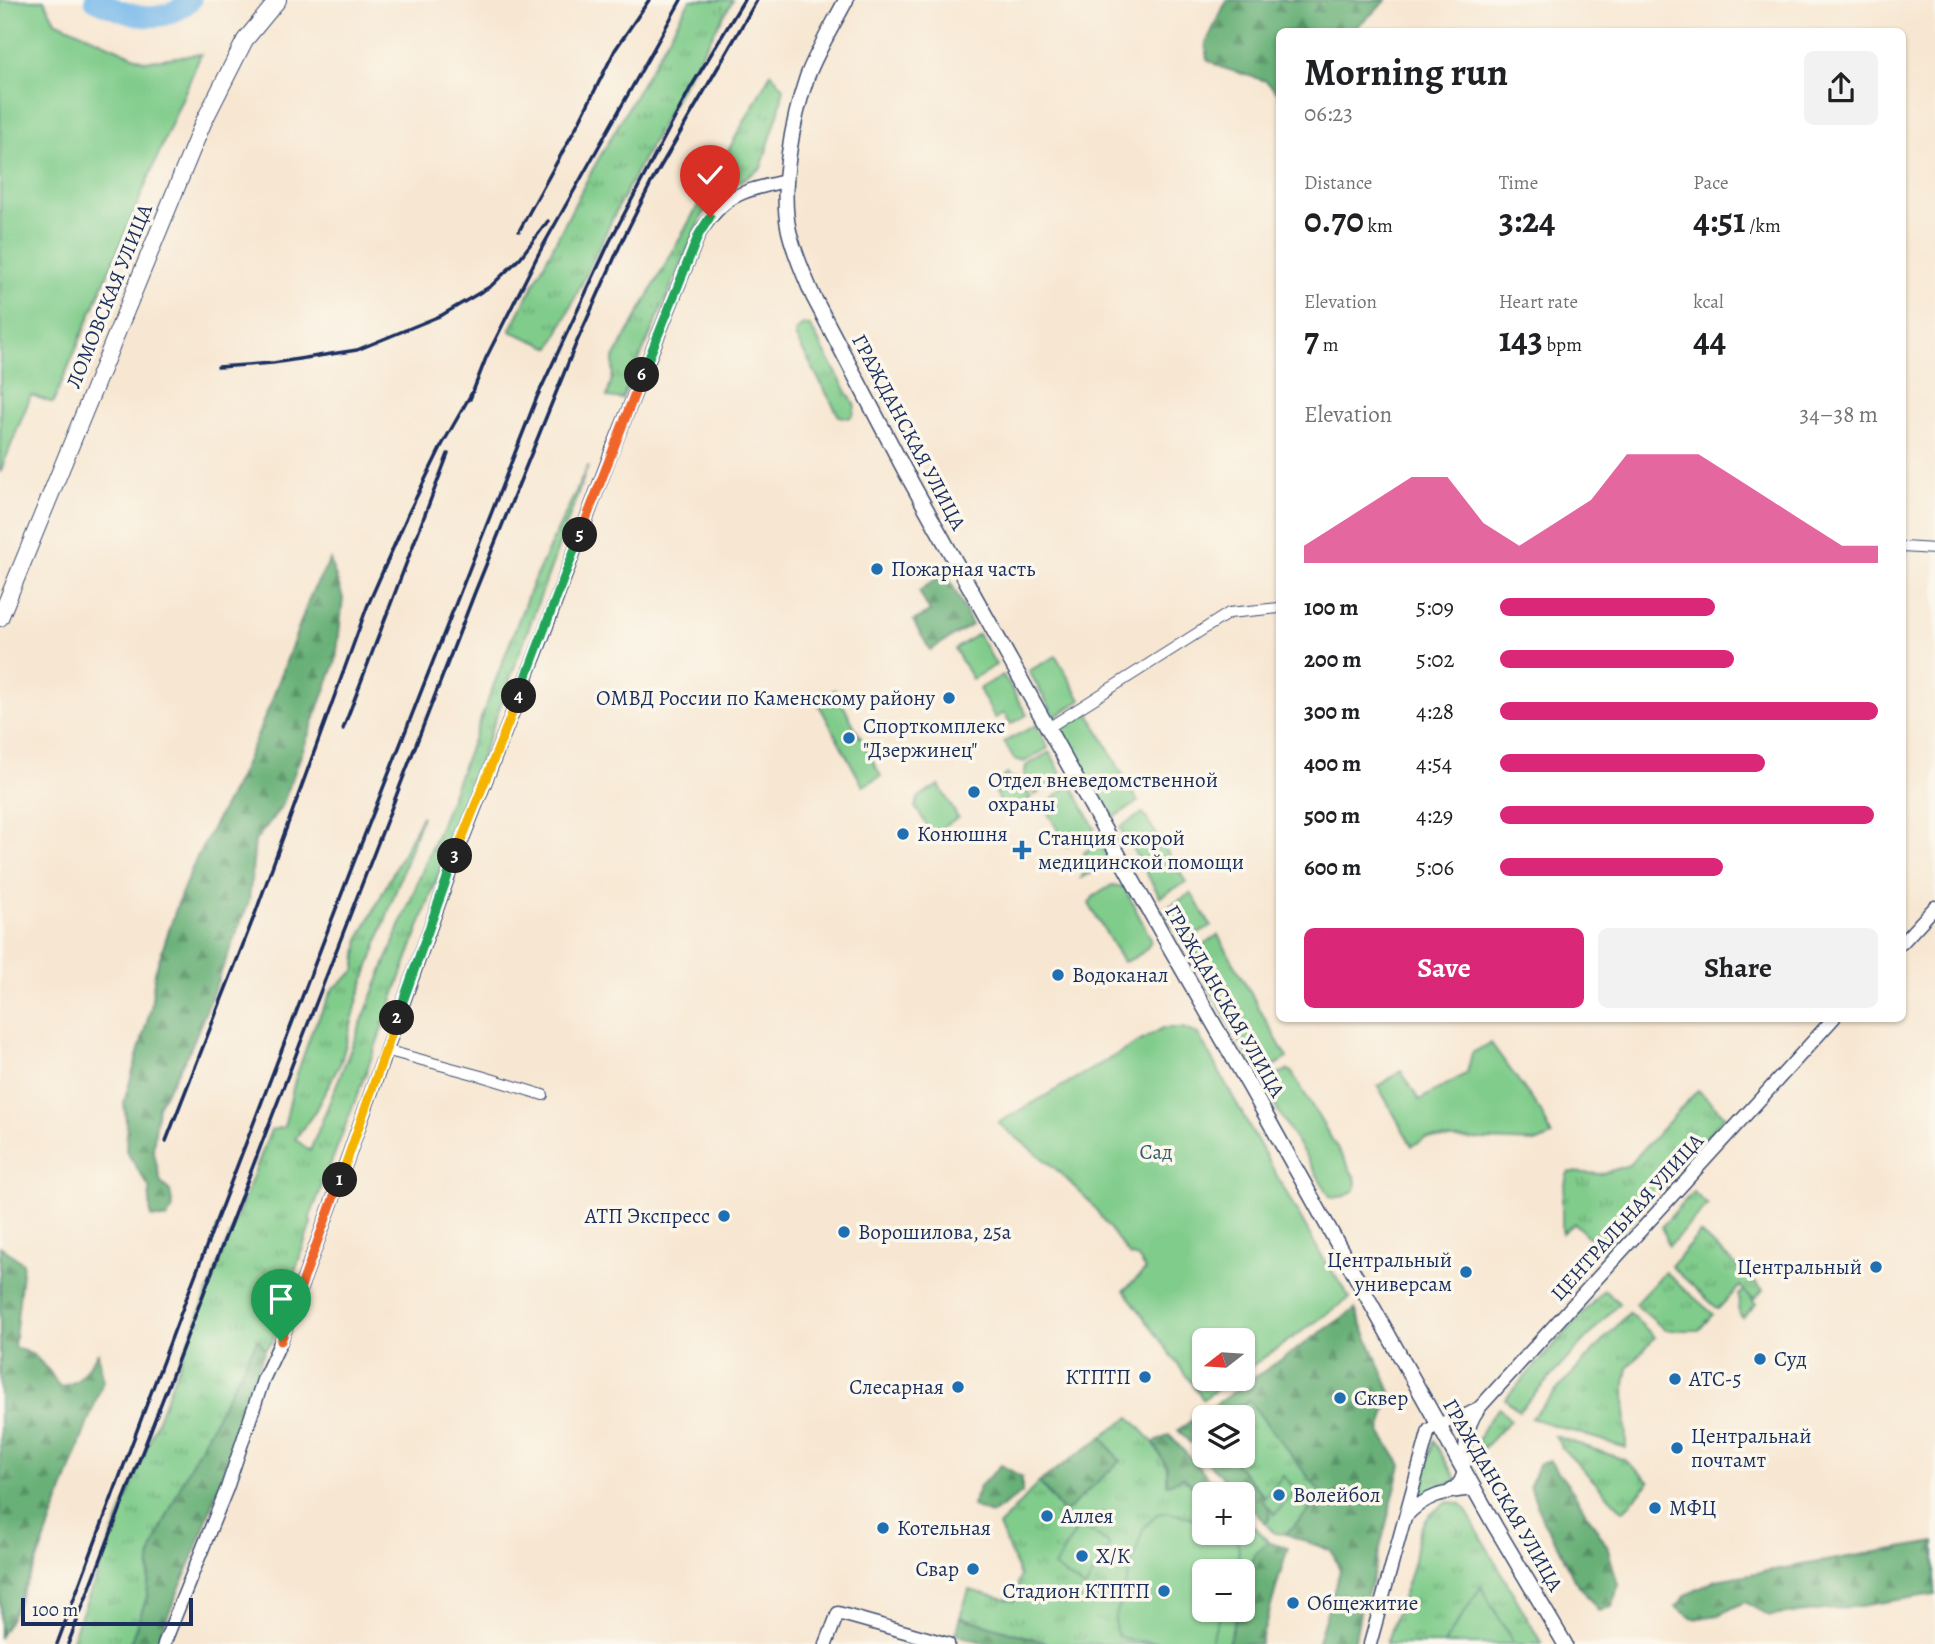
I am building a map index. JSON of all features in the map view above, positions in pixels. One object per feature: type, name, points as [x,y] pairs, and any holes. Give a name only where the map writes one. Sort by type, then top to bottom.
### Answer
[{"type":"main road","name":"ЛОМОВСКАЯ УЛИЦА","points":[[0,618],[203,123],[245,40],[278,0]]},
{"type":"main road","name":"ГРАЖДАНСКАЯ УЛИЦА","points":[[846,0],[808,77],[793,130],[785,181],[788,229],[801,269],[905,471],[1475,1489],[1565,1644]]},
{"type":"street","points":[[164,1644],[227,1488],[263,1380],[291,1314],[455,858],[611,453],[699,234],[723,203],[745,191],[785,181]]},
{"type":"street","points":[[1906,547],[1935,549]]},
{"type":"street","points":[[1048,727],[1229,613],[1276,608]]},
{"type":"street","points":[[1906,939],[1935,907]]},
{"type":"street","name":"ЦЕНТРАЛЬНАЯ УЛИЦА","points":[[1439,1424],[1464,1417],[1480,1407],[1829,1022]]},
{"type":"street","points":[[385,1050],[543,1095]]},
{"type":"street","points":[[1404,1517],[1429,1497],[1450,1491],[1461,1482],[1465,1442],[1470,1425],[1480,1407]]},
{"type":"street","points":[[1370,1644],[1427,1436],[1430,1409]]},
{"type":"street","points":[[1427,1436],[1433,1426],[1439,1424]]},
{"type":"street","points":[[1450,1444],[1458,1448],[1465,1442]]},
{"type":"street","points":[[1450,1491],[1475,1489]]},
{"type":"street","points":[[826,1644],[838,1613],[948,1644]]},
{"type":"green space","points":[[0,0],[44,0],[55,21],[145,61],[201,54],[53,403],[31,395],[0,473]]},
{"type":"green space","points":[[690,0],[733,0],[680,90],[620,203],[551,348],[510,331],[590,174]]},
{"type":"green space","points":[[1227,0],[1386,0],[1355,28],[1276,28],[1276,91],[1266,81],[1220,67],[1207,59],[1206,43]]},
{"type":"green space","points":[[771,73],[784,88],[761,168],[709,201],[622,399],[607,397],[613,374],[613,360]]},
{"type":"green space","points":[[803,324],[810,326],[855,406],[853,415],[849,418],[839,416],[796,338],[795,332]]},
{"type":"green space","points":[[588,466],[365,1075],[310,1217],[311,1223],[272,1342],[265,1349],[257,1340],[186,1475],[151,1554],[147,1597],[130,1644],[70,1644],[271,1130],[284,1127],[295,1080],[312,1031],[333,989],[355,971],[359,939],[422,816],[359,995],[341,1062],[314,1113],[295,1139],[310,1151],[439,829],[533,582]]},
{"type":"green space","points":[[330,560],[343,598],[336,661],[282,806],[255,841],[249,901],[205,1013],[189,1052],[158,1106],[153,1149],[161,1183],[170,1191],[173,1208],[166,1219],[151,1217],[149,1187],[126,1151],[124,1102],[151,1008],[155,972],[181,894],[197,857],[239,778],[270,705],[311,594]]},
{"type":"green space","points":[[946,572],[972,625],[930,650],[913,621],[930,612],[919,591]]},
{"type":"green space","points":[[978,634],[996,665],[972,679],[955,649]]},
{"type":"green space","points":[[1056,656],[1081,700],[1055,717],[1029,671]]},
{"type":"green space","points":[[1003,675],[1027,715],[1011,724],[1004,713],[995,718],[979,689]]},
{"type":"green space","name":"Спорткомплекс \"Дзержинец\"","points":[[835,690],[881,776],[863,786],[817,701]]},
{"type":"green space","points":[[1088,712],[1138,802],[1111,819],[1061,729]]},
{"type":"green space","points":[[1036,725],[1048,748],[1024,762],[1014,759],[1004,742]]},
{"type":"green space","points":[[1050,752],[1062,775],[1035,795],[1024,777],[1026,766]]},
{"type":"green space","points":[[1007,774],[1012,779],[1019,778],[1031,798],[1006,813],[994,789],[1005,782],[1002,778]]},
{"type":"green space","points":[[1071,784],[1095,829],[1067,846],[1044,806]]},
{"type":"green space","points":[[939,785],[958,818],[932,833],[915,807],[919,797]]},
{"type":"green space","points":[[1143,813],[1186,882],[1160,897],[1120,827]]},
{"type":"green space","points":[[1094,846],[1103,849],[1110,865],[1081,878],[1088,867],[1083,853]]},
{"type":"green space","points":[[1112,885],[1124,887],[1151,939],[1140,954],[1123,962],[1089,904],[1093,897]]},
{"type":"green space","points":[[1191,893],[1211,926],[1183,943],[1163,910]]},
{"type":"green space","points":[[1218,935],[1287,1058],[1275,1065],[1257,1071],[1189,954]]},
{"type":"green space","name":"Сад","points":[[1163,1028],[1183,1028],[1198,1034],[1321,1255],[1350,1298],[1255,1364],[1255,1328],[1192,1328],[1192,1384],[1124,1290],[1146,1270],[1138,1258],[1129,1255],[1090,1202],[1056,1169],[998,1123]]},
{"type":"green space","points":[[1491,1043],[1541,1112],[1552,1136],[1538,1142],[1426,1138],[1412,1146],[1378,1086],[1401,1071],[1419,1100],[1467,1073],[1472,1053]]},
{"type":"green space","points":[[1288,1070],[1355,1178],[1355,1190],[1345,1196],[1331,1198],[1272,1101],[1269,1084],[1277,1075]]},
{"type":"green space","points":[[1698,1090],[1725,1116],[1604,1252],[1574,1223],[1562,1233],[1562,1200],[1569,1172],[1601,1174],[1629,1165]]},
{"type":"green space","points":[[1693,1192],[1708,1205],[1669,1246],[1662,1226]]},
{"type":"green space","points":[[1700,1233],[1763,1290],[1754,1299],[1744,1291],[1756,1304],[1743,1318],[1740,1315],[1738,1295],[1744,1290],[1740,1286],[1718,1309],[1671,1266]]},
{"type":"green space","points":[[0,1246],[23,1263],[14,1347],[34,1355],[60,1388],[77,1381],[98,1353],[103,1381],[37,1561],[0,1636]]},
{"type":"green space","points":[[1665,1272],[1713,1314],[1699,1330],[1665,1330],[1635,1304]]},
{"type":"green space","points":[[1604,1290],[1619,1303],[1519,1411],[1505,1399]]},
{"type":"green space","points":[[1355,1309],[1391,1392],[1380,1432],[1401,1465],[1354,1644],[1317,1644],[1340,1571],[1332,1551],[1286,1534],[1323,1496],[1255,1409],[1255,1405],[1249,1401],[1243,1405],[1215,1405],[1235,1391],[1255,1391],[1255,1377]]},
{"type":"green space","points":[[1629,1313],[1655,1337],[1628,1368],[1625,1384],[1626,1448],[1531,1418]]},
{"type":"green space","points":[[258,1339],[265,1349],[198,1545],[157,1644],[130,1644],[147,1597],[151,1554],[162,1527],[186,1474]]},
{"type":"green space","name":"Сад","points":[[1197,1391],[1215,1391],[1203,1399]]},
{"type":"green space","points":[[1499,1408],[1510,1420],[1477,1455],[1478,1441],[1483,1429]]},
{"type":"green space","points":[[1255,1409],[1324,1496],[1286,1534],[1274,1533],[1265,1523],[1270,1517],[1268,1501],[1255,1486],[1255,1482],[1252,1482],[1239,1468],[1255,1468]]},
{"type":"green space","points":[[1130,1417],[1154,1443],[1167,1467],[1192,1486],[1192,1545],[1255,1545],[1255,1527],[1269,1542],[1255,1553],[1253,1559],[1192,1559],[1192,1622],[1234,1622],[1228,1644],[1050,1644],[960,1617],[969,1590],[1014,1601],[1020,1576],[999,1526],[1039,1482],[1064,1513],[1119,1461],[1102,1437]]},
{"type":"green space","points":[[1192,1420],[1192,1442],[1190,1443],[1178,1430]]},
{"type":"green space","points":[[1169,1435],[1192,1460],[1192,1468],[1200,1468],[1213,1482],[1192,1482],[1192,1486],[1183,1477],[1167,1485],[1167,1467],[1154,1443]]},
{"type":"green space","points":[[1555,1436],[1625,1460],[1650,1482],[1623,1511],[1561,1447]]},
{"type":"green space","points":[[1102,1437],[1120,1461],[1064,1513],[1039,1482]]},
{"type":"green space","points":[[1434,1441],[1457,1481],[1435,1487],[1415,1499]]},
{"type":"green space","points":[[1550,1461],[1574,1493],[1607,1546],[1618,1585],[1613,1605],[1599,1611],[1574,1579],[1543,1521],[1530,1486],[1538,1464]]},
{"type":"green space","points":[[1001,1465],[1022,1477],[1022,1493],[991,1514],[972,1506],[980,1486]]},
{"type":"green space","points":[[1213,1468],[1239,1468],[1252,1482],[1227,1482]]},
{"type":"green space","name":"Волейбол","points":[[1283,1476],[1297,1490],[1275,1514],[1262,1500]]},
{"type":"green space","points":[[1255,1486],[1268,1501],[1270,1517],[1265,1523],[1255,1512]]},
{"type":"green space","points":[[1448,1502],[1460,1503],[1464,1507],[1542,1644],[1514,1644],[1481,1587],[1444,1644],[1386,1644],[1411,1571],[1421,1528],[1433,1513]]},
{"type":"green space","name":"Стадион КТПТП","points":[[1167,1512],[1192,1519],[1192,1545],[1239,1546],[1237,1559],[1192,1559],[1192,1622],[1217,1622],[1210,1644],[1134,1640],[1118,1635],[1116,1631],[1115,1619],[1143,1529],[1157,1514]]},
{"type":"green space","name":"Х/К","points":[[1080,1524],[1110,1545],[1085,1588],[1054,1567]]},
{"type":"green space","points":[[1269,1542],[1288,1547],[1260,1644],[1228,1644],[1234,1622],[1255,1622],[1255,1553]]},
{"type":"green space","points":[[1935,1542],[1935,1594],[1770,1616],[1745,1602],[1718,1615],[1693,1619],[1676,1607],[1686,1595],[1716,1580]]},
{"type":"green space","points":[[1481,1587],[1514,1644],[1444,1644]]},
{"type":"green space","points":[[960,1617],[1050,1644],[989,1644],[955,1634]]},
{"type":"waterway","points":[[95,0],[120,11],[156,17],[180,9],[191,0]]},
{"type":"railway","points":[[519,231],[615,50],[649,0]]},
{"type":"railway","points":[[470,399],[486,358],[539,253],[681,0]]},
{"type":"railway","points":[[57,1644],[352,867],[537,397],[610,241],[691,87],[744,0]]},
{"type":"railway","points":[[68,1644],[475,592],[575,346],[651,183],[757,0]]},
{"type":"railway","points":[[218,367],[273,363],[357,350],[442,315],[491,286],[520,258],[548,221]]},
{"type":"railway","points":[[166,1141],[255,914],[367,607],[409,512],[442,445],[474,389]]},
{"type":"railway","points":[[343,729],[448,454]]},
{"type":"place","name":"Пожарная часть","points":[[877,569]]},
{"type":"place","name":"ОМВД России по Каменскому району","points":[[949,698]]},
{"type":"place","name":"Спорткомплекс \"Дзержинец\"","points":[[849,738]]},
{"type":"place","name":"Отдел вневедомственной охраны","points":[[974,792]]},
{"type":"place","name":"Конюшня","points":[[903,834]]},
{"type":"place","name":"Станция скорой медицинской помощи","points":[[1022,850]]},
{"type":"place","name":"Водоканал","points":[[1058,975]]},
{"type":"place","name":"АТП Экспресс","points":[[724,1216]]},
{"type":"place","name":"Ворошилова, 25а","points":[[844,1232]]},
{"type":"place","name":"Центральный","points":[[1876,1267]]},
{"type":"place","name":"Центральный универсам","points":[[1466,1272]]},
{"type":"place","name":"Суд","points":[[1760,1359]]},
{"type":"place","name":"КТПТП","points":[[1145,1377]]},
{"type":"place","name":"АТС-5","points":[[1675,1379]]},
{"type":"place","name":"Слесарная","points":[[958,1387]]},
{"type":"place","name":"Сквер","points":[[1340,1398]]},
{"type":"place","name":"Центральнай почтамт","points":[[1677,1448]]},
{"type":"place","name":"Волейбол","points":[[1279,1495]]},
{"type":"place","name":"МФЦ","points":[[1655,1508]]},
{"type":"place","name":"Аллея","points":[[1047,1516]]},
{"type":"place","name":"Котельная","points":[[883,1528]]},
{"type":"place","name":"Х/К","points":[[1082,1556]]},
{"type":"place","name":"Свар","points":[[973,1569]]},
{"type":"place","name":"Стадион КТПТП","points":[[1164,1591]]},
{"type":"place","name":"Общежитие","points":[[1293,1603]]},
{"type":"route","points":[[281,1341],[455,858],[611,453],[699,234],[710,217]]}]
